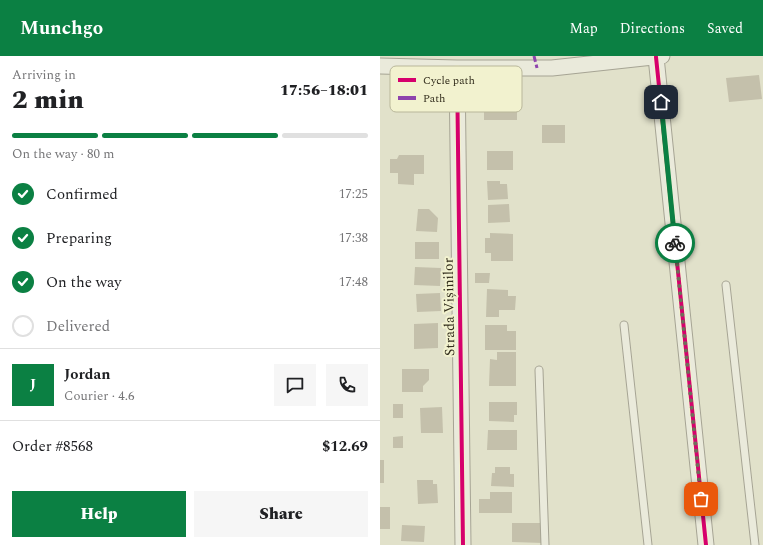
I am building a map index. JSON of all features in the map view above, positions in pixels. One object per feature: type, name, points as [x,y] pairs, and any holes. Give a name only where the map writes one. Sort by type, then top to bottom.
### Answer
[{"type":"street","points":[[486,66],[659,56],[706,545]]},
{"type":"street","points":[[390,62],[435,66]]},
{"type":"street","name":"Strada Vișinilor","points":[[458,112],[463,545]]},
{"type":"lane","points":[[726,285],[755,545]]},
{"type":"lane","points":[[624,325],[648,545]]},
{"type":"lane","points":[[539,370],[545,545]]},
{"type":"building","points":[[759,75],[762,99],[729,102],[726,78]]},
{"type":"building","points":[[484,112],[517,112],[517,120],[484,120]]},
{"type":"building","points":[[542,125],[565,125],[565,143],[542,143]]},
{"type":"building","points":[[487,151],[513,151],[513,170],[487,170]]},
{"type":"building","points":[[399,155],[424,155],[424,174],[414,174],[414,185],[398,184],[398,173],[390,173],[390,159],[397,159]]},
{"type":"building","points":[[487,181],[500,181],[500,184],[507,184],[508,199],[488,200]]},
{"type":"building","points":[[509,204],[510,222],[488,223],[488,205]]},
{"type":"building","points":[[418,209],[429,209],[438,218],[437,232],[416,231]]},
{"type":"building","points":[[490,233],[513,234],[513,261],[491,261],[491,253],[485,253],[485,238],[490,238]]},
{"type":"building","points":[[415,242],[439,242],[439,259],[415,259]]},
{"type":"building","points":[[415,267],[441,268],[440,286],[414,285]]},
{"type":"building","points":[[475,273],[490,273],[489,283],[475,283]]},
{"type":"building","points":[[487,289],[508,290],[508,296],[516,296],[515,310],[499,310],[499,317],[486,317]]},
{"type":"building","points":[[440,293],[441,311],[417,312],[416,294]]},
{"type":"building","points":[[438,323],[438,348],[414,349],[414,324]]},
{"type":"building","points":[[485,325],[507,325],[507,331],[516,331],[516,350],[485,350]]},
{"type":"building","points":[[497,352],[516,352],[516,386],[489,386],[490,359],[497,360]]},
{"type":"building","points":[[402,369],[429,369],[429,380],[423,386],[423,392],[402,392]]},
{"type":"building","points":[[489,402],[517,402],[517,415],[514,415],[514,422],[489,421]]},
{"type":"building","points":[[393,404],[403,404],[403,418],[393,418]]},
{"type":"building","points":[[442,407],[443,433],[421,433],[420,408]]},
{"type":"building","points":[[488,430],[517,430],[517,450],[487,450]]},
{"type":"building","points":[[403,436],[403,448],[393,448],[393,437]]},
{"type":"building","points":[[380,460],[384,460],[384,483],[380,483]]},
{"type":"building","points":[[495,467],[510,467],[510,474],[514,474],[514,487],[491,486],[492,473],[495,473]]},
{"type":"building","points":[[417,480],[433,480],[433,484],[437,484],[438,503],[418,504]]},
{"type":"building","points":[[490,492],[512,492],[512,513],[479,513],[479,499],[490,499]]},
{"type":"building","points":[[380,507],[390,507],[390,529],[380,529]]},
{"type":"building","points":[[512,523],[543,523],[543,543],[512,542]]},
{"type":"building","points":[[402,525],[425,526],[424,542],[401,541]]},
{"type":"marked path","points":[[534,56],[537,68]]},
{"type":"cycle path","points":[[656,57],[706,545]]},
{"type":"cycle path","points":[[458,112],[463,545]]},
{"type":"way so far","points":[[675,243],[701,499]]},
{"type":"route","points":[[661,102],[675,243]]}]
